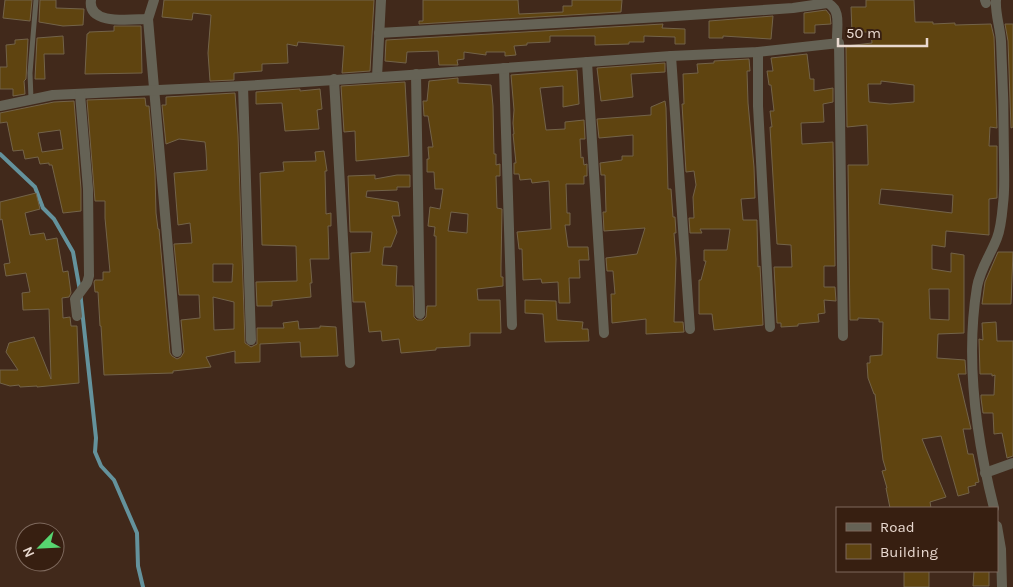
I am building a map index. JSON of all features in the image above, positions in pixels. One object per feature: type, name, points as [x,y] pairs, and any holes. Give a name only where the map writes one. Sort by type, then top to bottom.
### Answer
[{"type":"street","points":[[91,0],[91,10],[94,14],[102,17],[148,19]]},
{"type":"street","points":[[154,0],[148,19],[177,352]]},
{"type":"street","points":[[377,77],[381,0]]},
{"type":"street","points":[[989,1],[995,6],[1000,26],[1004,114],[1004,203],[998,235],[978,284],[972,339],[978,431],[985,473],[994,507]]},
{"type":"street","points":[[379,33],[708,14],[827,4],[831,5],[838,14],[837,38]]},
{"type":"street","points":[[0,106],[52,95],[243,86],[671,56],[758,52],[839,43],[844,336]]},
{"type":"street","points":[[758,52],[758,106],[770,327]]},
{"type":"street","points":[[671,56],[690,329]]},
{"type":"street","points":[[587,62],[604,333]]},
{"type":"street","points":[[504,68],[512,325]]},
{"type":"street","points":[[416,74],[420,314]]},
{"type":"street","points":[[334,79],[350,363]]},
{"type":"street","points":[[243,86],[251,340]]},
{"type":"street","points":[[77,316],[75,299],[89,276],[88,189],[80,94]]},
{"type":"street","points":[[985,473],[1013,462]]},
{"type":"street","points":[[998,532],[1001,549],[1002,587]]},
{"type":"lane","points":[[31,99],[30,73],[36,0]]},
{"type":"building","points":[[5,0],[32,0],[30,21],[3,18]]},
{"type":"building","points":[[40,0],[56,0],[56,8],[84,9],[83,25],[63,26],[39,22]]},
{"type":"building","points":[[164,0],[374,0],[370,71],[342,73],[344,46],[298,42],[297,46],[287,44],[288,63],[262,64],[262,71],[234,73],[234,80],[210,81],[208,53],[211,15],[193,13],[192,20],[162,17]]},
{"type":"building","points":[[423,0],[518,0],[519,14],[563,12],[563,6],[572,6],[572,0],[622,0],[621,12],[419,24],[419,21],[423,21]]},
{"type":"building","points":[[866,0],[914,0],[915,22],[933,22],[933,24],[955,23],[955,25],[991,24],[994,37],[997,128],[990,127],[989,146],[997,146],[997,198],[989,199],[989,235],[946,231],[945,247],[932,245],[932,269],[951,272],[951,253],[964,255],[964,333],[938,334],[937,358],[965,360],[966,374],[958,374],[971,429],[963,429],[968,454],[973,454],[979,482],[968,487],[969,493],[958,496],[941,436],[922,439],[946,497],[930,502],[931,507],[890,507],[882,471],[886,470],[883,460],[875,394],[868,378],[867,363],[870,363],[870,356],[882,355],[883,322],[879,322],[879,319],[858,318],[858,320],[850,320],[848,165],[868,165],[868,162],[867,125],[847,127],[846,46],[872,43],[871,32],[852,32],[851,7],[866,7]],"holes":[[[881,81],[914,85],[914,102],[890,104],[869,102],[868,84],[881,84]],[[881,189],[953,195],[952,213],[879,204]],[[929,289],[949,289],[949,320],[930,319]]]},
{"type":"building","points":[[826,10],[830,15],[831,24],[815,25],[815,33],[804,33],[804,13]]},
{"type":"building","points":[[773,16],[771,39],[723,36],[723,38],[709,38],[709,21]]},
{"type":"building","points":[[663,24],[662,28],[685,29],[685,44],[675,44],[675,37],[644,36],[644,42],[595,45],[595,36],[550,36],[550,42],[527,43],[527,45],[514,46],[516,55],[505,56],[505,52],[486,52],[486,55],[464,52],[464,59],[457,60],[458,65],[439,65],[438,51],[407,52],[406,63],[385,61],[386,40]]},
{"type":"building","points":[[1005,24],[1013,24],[1013,127],[1011,128],[1008,41]]},
{"type":"building","points":[[114,26],[141,26],[142,73],[85,74],[87,34],[89,32],[114,31]]},
{"type":"building","points":[[63,36],[64,54],[44,54],[45,79],[35,79],[37,38]]},
{"type":"building","points":[[28,39],[26,79],[24,81],[25,94],[13,96],[13,89],[0,89],[0,67],[7,67],[6,45],[15,44],[15,40]]},
{"type":"building","points":[[807,54],[810,79],[814,79],[814,91],[833,88],[833,102],[823,104],[824,122],[801,123],[802,144],[833,142],[835,266],[824,266],[824,287],[835,287],[836,301],[824,300],[825,313],[818,314],[819,322],[781,327],[781,323],[777,323],[774,267],[792,267],[791,245],[777,244],[770,127],[772,127],[770,111],[774,111],[771,85],[769,85],[767,71],[773,71],[771,58]]},
{"type":"building","points":[[749,59],[750,71],[747,71],[748,103],[755,198],[741,199],[743,220],[757,220],[758,267],[760,266],[763,325],[714,330],[712,314],[699,314],[699,280],[701,280],[706,261],[704,261],[704,250],[727,250],[730,229],[700,229],[702,233],[690,233],[689,218],[694,218],[693,197],[696,185],[694,171],[686,172],[682,104],[684,104],[683,74],[698,73],[697,64]]},
{"type":"building","points":[[665,63],[665,72],[631,74],[633,97],[601,101],[597,68]]},
{"type":"building","points":[[577,70],[579,104],[563,107],[563,86],[540,88],[546,130],[565,129],[565,122],[584,120],[585,139],[580,139],[581,158],[583,157],[584,165],[587,164],[587,176],[584,176],[584,184],[566,184],[567,213],[570,213],[570,225],[565,225],[568,247],[588,247],[589,260],[579,260],[580,278],[569,278],[570,303],[559,303],[558,282],[542,283],[541,279],[523,280],[522,249],[519,249],[517,232],[551,229],[549,181],[532,183],[531,179],[520,180],[519,174],[514,174],[514,163],[516,163],[511,75]]},
{"type":"building","points":[[458,78],[458,83],[491,85],[494,154],[496,154],[496,165],[500,164],[500,176],[496,176],[497,208],[502,209],[501,277],[503,277],[503,286],[477,289],[478,300],[500,300],[501,333],[470,333],[470,346],[401,353],[399,339],[382,341],[381,331],[369,332],[365,302],[353,302],[351,253],[370,252],[372,232],[350,232],[348,176],[375,175],[375,179],[410,175],[410,187],[397,187],[397,190],[367,191],[366,197],[398,202],[400,216],[392,216],[397,232],[391,247],[384,247],[382,265],[397,266],[396,286],[413,286],[414,317],[417,320],[423,320],[426,317],[427,306],[436,306],[436,236],[434,236],[435,227],[428,226],[430,207],[440,209],[443,189],[435,189],[434,172],[427,172],[428,147],[433,147],[428,116],[424,116],[423,101],[427,101],[429,81]],"holes":[[[451,212],[468,214],[467,233],[448,231]]]},
{"type":"building","points":[[405,82],[409,156],[356,161],[355,131],[344,132],[341,86]]},
{"type":"building","points":[[300,89],[300,91],[320,89],[322,109],[317,110],[319,129],[285,131],[282,103],[256,104],[256,92]]},
{"type":"building","points":[[235,93],[245,343],[251,347],[257,344],[257,328],[284,328],[283,323],[298,321],[299,329],[320,328],[320,326],[336,327],[338,356],[301,357],[300,342],[260,344],[260,362],[235,363],[235,351],[206,357],[211,367],[173,371],[173,373],[104,375],[98,292],[95,292],[94,282],[95,280],[103,280],[103,272],[110,272],[105,201],[95,201],[87,100],[145,98],[146,106],[149,106],[155,174],[156,213],[170,353],[172,356],[177,359],[184,352],[181,320],[200,318],[199,295],[179,295],[174,244],[192,243],[190,223],[178,225],[174,173],[207,170],[205,142],[179,139],[166,144],[162,105],[166,105],[166,97]],"holes":[[[213,264],[233,264],[232,282],[213,282]],[[213,297],[234,302],[234,329],[214,330]]]},
{"type":"building","points":[[74,101],[81,211],[63,213],[52,165],[49,165],[49,163],[40,164],[38,157],[25,159],[23,150],[13,151],[7,122],[0,123],[0,113],[54,102]],"holes":[[[60,130],[63,149],[42,152],[38,133]]]},
{"type":"building","points":[[665,101],[668,189],[671,189],[676,233],[674,233],[676,259],[674,322],[683,322],[684,332],[646,334],[646,319],[612,323],[611,294],[615,294],[613,271],[607,271],[606,258],[637,254],[645,228],[604,231],[603,212],[606,212],[605,175],[601,175],[600,163],[622,160],[622,156],[633,156],[633,135],[599,138],[597,119],[651,115],[651,107]]},
{"type":"building","points":[[324,151],[327,171],[325,171],[326,214],[331,213],[331,226],[328,226],[329,259],[310,259],[311,297],[272,301],[272,306],[257,306],[256,282],[297,281],[296,246],[262,245],[260,173],[284,171],[283,162],[316,161],[315,152]]},
{"type":"building","points":[[36,193],[40,209],[25,213],[30,235],[44,233],[46,240],[57,238],[63,272],[68,271],[71,293],[69,297],[62,298],[63,318],[70,317],[71,326],[77,326],[79,383],[20,387],[19,385],[10,386],[0,383],[0,370],[18,370],[6,352],[9,343],[34,337],[51,379],[49,309],[23,310],[22,293],[30,292],[26,273],[6,276],[4,264],[10,263],[2,219],[0,220],[0,202]]},
{"type":"building","points":[[998,252],[1013,252],[1011,304],[982,304],[985,282]]},
{"type":"building","points":[[525,300],[556,301],[557,320],[583,322],[582,329],[588,329],[589,341],[545,342],[543,314],[525,313]]},
{"type":"building","points":[[996,322],[997,341],[1013,341],[1013,456],[1007,458],[1002,433],[994,434],[993,413],[983,413],[981,398],[981,395],[994,395],[995,375],[980,374],[979,339],[983,340],[982,323]]},
{"type":"building","points":[[904,572],[929,572],[929,587],[904,587]]},
{"type":"building","points":[[974,572],[989,572],[989,586],[973,586]]},
{"type":"waterway","points":[[0,154],[35,187],[43,208],[54,219],[73,252],[80,291],[96,438],[95,452],[101,466],[114,480],[137,533],[138,566],[143,587]]}]
